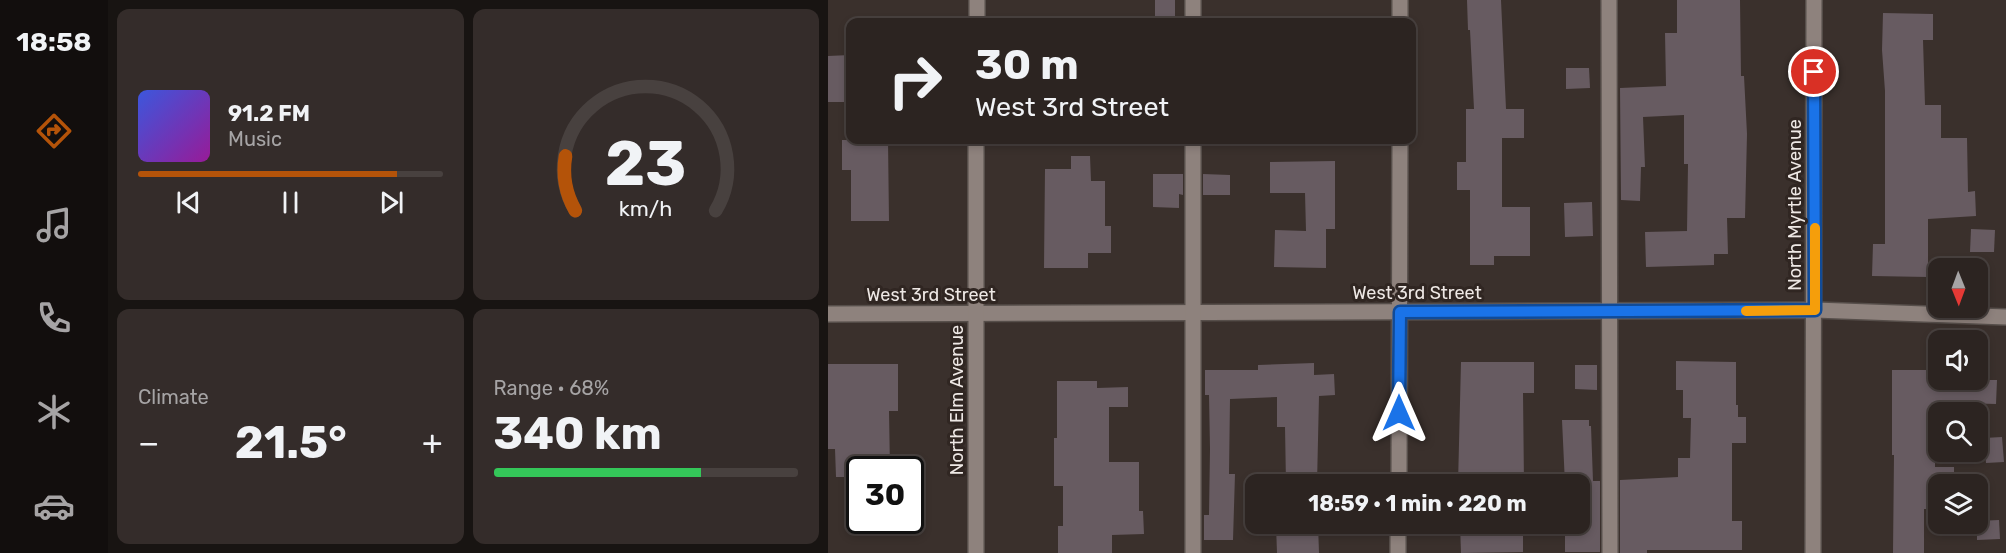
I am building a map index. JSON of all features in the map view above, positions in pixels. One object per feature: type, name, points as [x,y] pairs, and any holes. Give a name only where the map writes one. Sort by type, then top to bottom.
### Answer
[{"type":"street","points":[[977,0],[977,18]]},
{"type":"street","points":[[1193,0],[1193,18]]},
{"type":"street","points":[[1400,0],[1400,18]]},
{"type":"street","points":[[1609,0],[1610,553]]},
{"type":"street","name":"North Myrtle Avenue","points":[[1813,553],[1814,0]]},
{"type":"street","name":"North Elm Avenue","points":[[976,144],[976,553]]},
{"type":"street","points":[[1193,144],[1193,553]]},
{"type":"street","points":[[1399,474],[1400,144]]},
{"type":"street","name":"West 3rd Street","points":[[828,314],[1815,310],[2006,316]]},
{"type":"street","points":[[1398,534],[1398,553]]},
{"type":"building","points":[[1155,0],[1175,0],[1175,18],[1155,18]]},
{"type":"building","points":[[1467,0],[1501,0],[1506,109],[1524,109],[1524,138],[1502,138],[1502,207],[1530,207],[1530,256],[1494,256],[1494,265],[1470,265],[1470,190],[1457,190],[1457,162],[1466,162],[1466,109],[1474,109]]},
{"type":"building","points":[[1677,0],[1740,0],[1741,76],[1744,76],[1747,134],[1745,218],[1727,218],[1728,254],[1714,254],[1714,265],[1646,267],[1645,232],[1687,231],[1688,164],[1684,164],[1684,115],[1643,117],[1645,167],[1641,167],[1640,201],[1621,200],[1620,88],[1666,86],[1665,33],[1677,33]]},
{"type":"building","points":[[1883,13],[1933,14],[1933,40],[1923,40],[1925,105],[1941,105],[1941,138],[1967,138],[1968,192],[1975,191],[1976,216],[1928,219],[1928,277],[1872,276],[1873,244],[1885,244],[1885,91],[1882,50]]},
{"type":"building","points":[[846,55],[846,102],[828,102],[828,56]]},
{"type":"building","points":[[1566,68],[1589,68],[1590,88],[1566,89]]},
{"type":"building","points":[[842,140],[846,140],[846,144],[888,144],[889,221],[851,221],[851,170],[842,170]]},
{"type":"building","points":[[1071,156],[1090,156],[1091,181],[1105,181],[1105,226],[1111,226],[1111,253],[1088,253],[1088,268],[1044,268],[1045,169],[1071,169]]},
{"type":"building","points":[[1335,161],[1335,229],[1326,229],[1326,268],[1274,267],[1275,230],[1306,231],[1305,193],[1270,193],[1270,162]]},
{"type":"building","points":[[1153,174],[1183,174],[1183,195],[1179,194],[1179,208],[1153,207]]},
{"type":"building","points":[[1203,174],[1230,175],[1230,195],[1203,195]]},
{"type":"building","points":[[1592,202],[1593,236],[1565,237],[1564,203]]},
{"type":"building","points":[[1971,229],[1995,230],[1994,252],[1970,252]]},
{"type":"building","points":[[1676,361],[1736,362],[1736,405],[1738,405],[1738,417],[1746,417],[1746,443],[1732,443],[1732,521],[1742,521],[1742,550],[1647,550],[1647,553],[1620,553],[1620,480],[1678,477],[1678,458],[1690,458],[1691,418],[1683,418],[1683,390],[1676,390]]},
{"type":"building","points":[[1461,362],[1534,362],[1534,393],[1523,393],[1524,474],[1458,474]]},
{"type":"building","points":[[1314,363],[1314,375],[1334,374],[1335,395],[1319,396],[1317,474],[1286,474],[1285,427],[1277,427],[1277,397],[1230,399],[1229,474],[1235,474],[1233,540],[1204,540],[1204,515],[1209,515],[1210,449],[1209,395],[1205,395],[1205,370],[1258,370],[1258,365]]},
{"type":"building","points":[[828,364],[898,364],[898,411],[889,411],[890,456],[846,456],[846,477],[836,477],[835,449],[828,449]]},
{"type":"building","points":[[1575,365],[1597,365],[1597,390],[1575,389]]},
{"type":"building","points":[[1892,370],[1928,370],[1928,390],[1988,390],[1988,380],[1997,380],[1996,404],[1928,402],[1928,462],[1935,462],[1935,467],[1954,467],[1954,474],[1928,474],[1928,509],[1924,509],[1924,553],[1893,553],[1894,455],[1892,455]]},
{"type":"building","points":[[1057,381],[1097,381],[1097,388],[1128,387],[1128,407],[1109,407],[1109,462],[1139,462],[1139,511],[1143,511],[1144,534],[1112,535],[1112,553],[1058,553],[1058,526],[1063,526],[1063,486],[1054,486]]},
{"type":"building","points":[[1562,420],[1589,420],[1593,481],[1600,481],[1600,552],[1565,552],[1565,534],[1590,534],[1590,474],[1565,474]]},
{"type":"building","points":[[2002,437],[2004,462],[1986,463],[1988,462],[1988,438]]},
{"type":"building","points":[[1988,520],[1999,520],[2000,539],[1977,540],[1977,534],[1988,534]]},
{"type":"building","points":[[1276,534],[1318,534],[1319,553],[1277,553]]},
{"type":"building","points":[[1460,534],[1523,534],[1523,552],[1461,553]]},
{"type":"slow traffic","points":[[1746,311],[1815,310],[1815,228]]},
{"type":"route","points":[[1399,413],[1400,312],[1815,310],[1814,72]]}]
